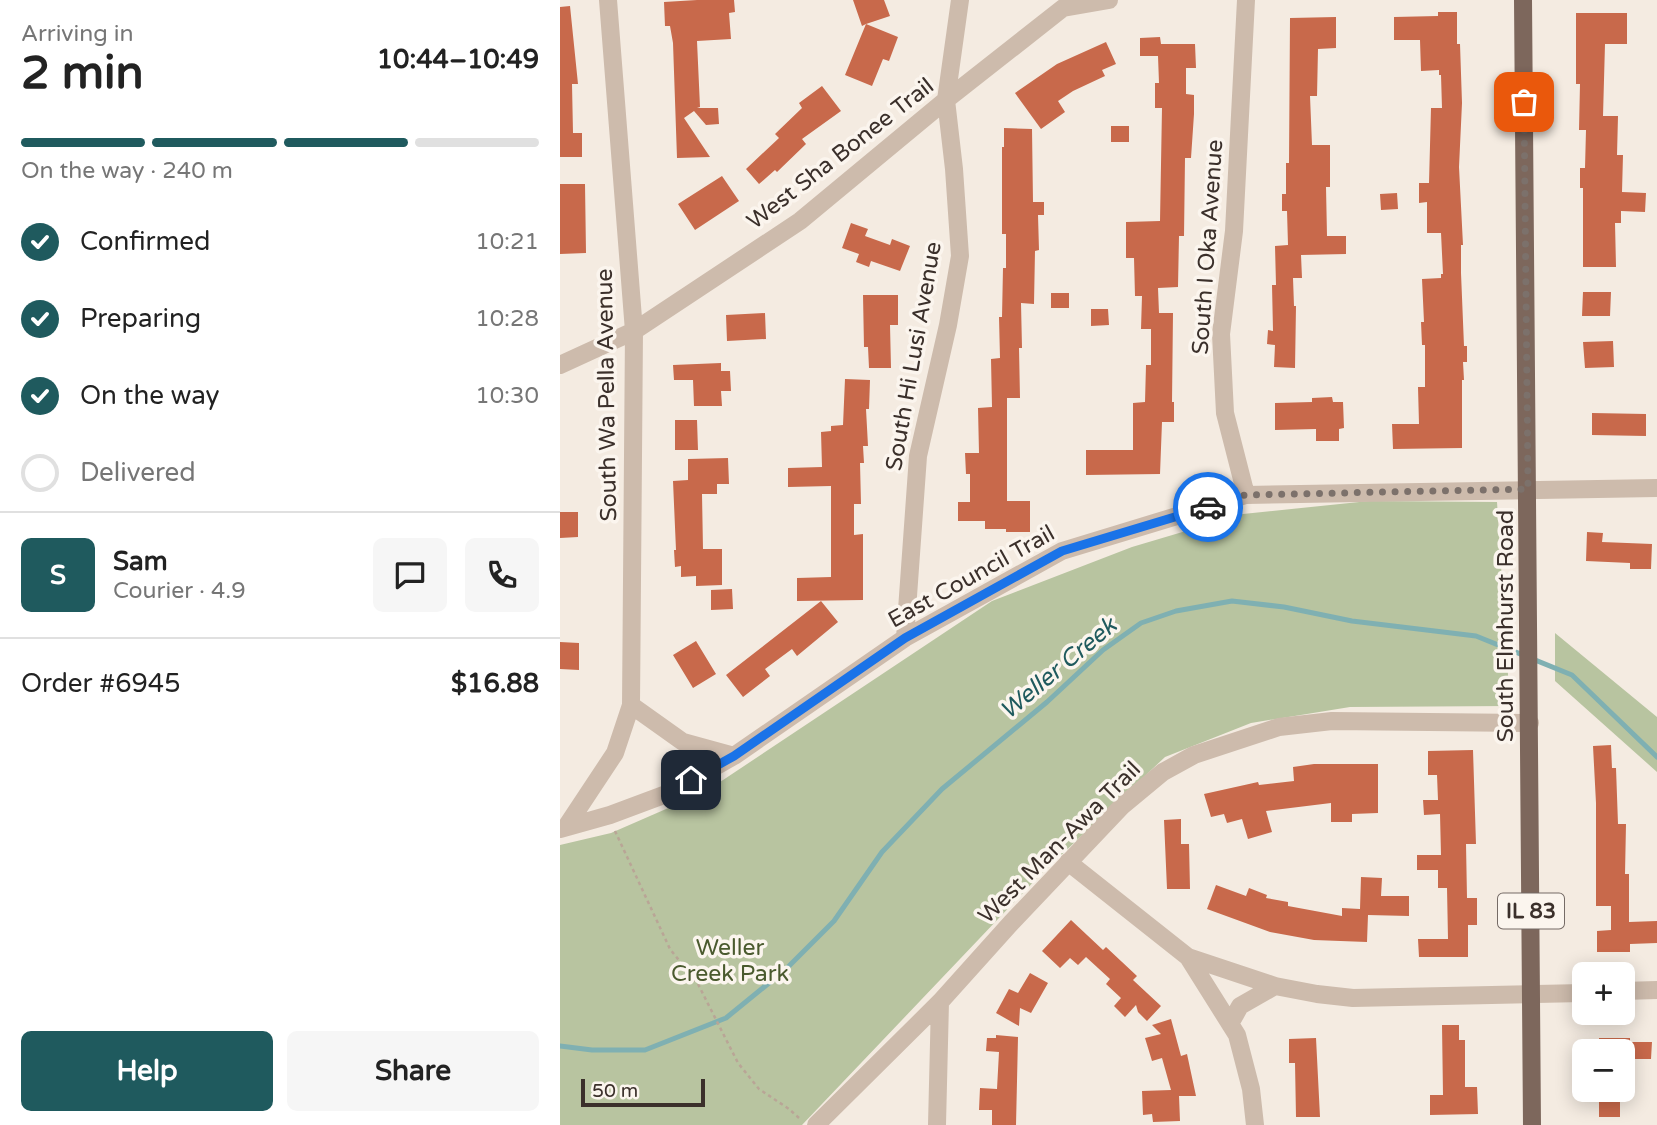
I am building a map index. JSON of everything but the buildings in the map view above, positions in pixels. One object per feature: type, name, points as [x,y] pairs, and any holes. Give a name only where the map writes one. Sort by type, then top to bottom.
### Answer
[{"type":"main road","name":"South Elmhurst Road","points":[[1523,0],[1532,1125]]},
{"type":"street","name":"South Wa Pella Avenue","points":[[563,828],[615,754],[631,705],[634,331],[608,0]]},
{"type":"street","name":"South Hi Lusi Avenue","points":[[905,638],[918,456],[948,325],[960,256],[946,100],[960,0]]},
{"type":"street","name":"West Sha Bonee Trail","points":[[560,365],[634,331],[800,220],[1058,4],[1109,0]]},
{"type":"street","name":"South I Oka Avenue","points":[[1245,495],[1225,413],[1221,334],[1234,231],[1246,0]]},
{"type":"street","name":"East Council Trail","points":[[563,828],[610,815],[669,793],[734,756],[905,638],[1062,551],[1245,495],[1657,488]]},
{"type":"street","points":[[631,705],[683,742],[734,756]]},
{"type":"street","name":"West Man-Awa Trail","points":[[816,1125],[940,1002],[1122,806],[1163,772],[1194,755],[1241,737],[1279,727],[1332,721],[1530,723]]},
{"type":"street","points":[[1068,862],[1188,957],[1237,1035],[1251,1090],[1255,1125]]},
{"type":"street","points":[[1188,957],[1275,986],[1353,998],[1572,992]]},
{"type":"street","points":[[1230,1024],[1240,1006],[1275,986]]},
{"type":"street","points":[[1635,991],[1657,990]]},
{"type":"street","points":[[937,1125],[940,1002]]},
{"type":"path","points":[[610,815],[617,837],[670,949],[703,993],[738,1063],[759,1089],[789,1109],[806,1125]]},
{"type":"green space","name":"Weller Creek Park","points":[[1369,501],[1497,502],[1510,706],[1350,707],[1251,723],[1165,757],[1040,875],[802,1125],[560,1125],[560,845],[611,833],[705,792],[992,601],[1132,547],[1243,514]]},
{"type":"green space","points":[[1555,633],[1657,717],[1657,772],[1555,681]]},
{"type":"waterway","name":"Weller Creek","points":[[560,1046],[592,1050],[645,1050],[726,1018],[785,970],[834,921],[882,852],[942,789],[1047,702],[1103,650],[1141,623],[1176,611],[1232,601],[1284,607],[1352,621],[1476,636],[1572,675],[1657,757]]},
{"type":"way so far","points":[[1208,507],[1245,495],[1528,489],[1524,102]]},
{"type":"route","points":[[691,780],[734,756],[905,638],[1062,551],[1208,507]]}]
